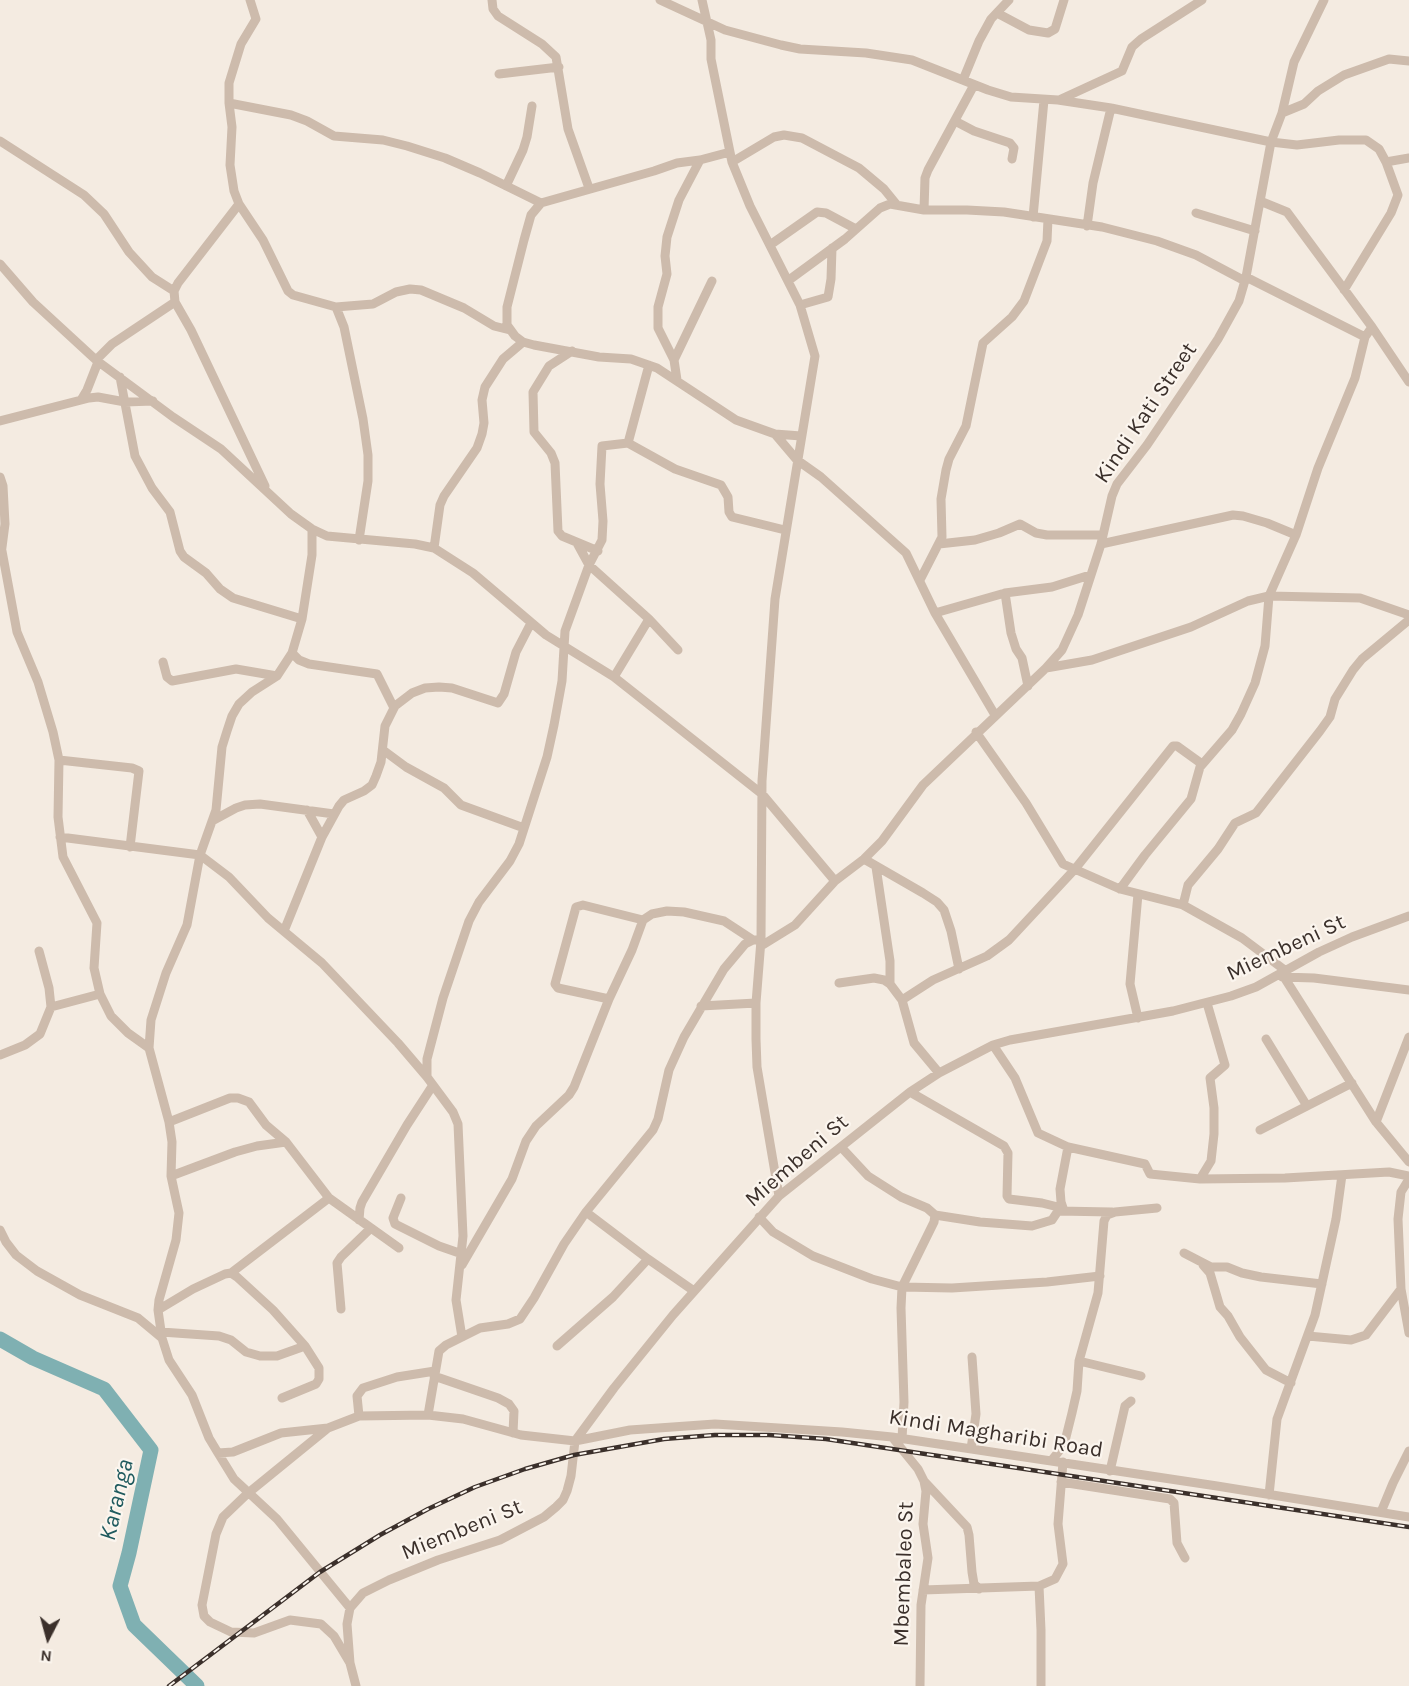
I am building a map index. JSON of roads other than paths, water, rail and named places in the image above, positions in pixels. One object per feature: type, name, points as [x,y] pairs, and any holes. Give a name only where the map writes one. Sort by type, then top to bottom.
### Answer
[{"type":"street","points":[[250,0],[256,20],[242,44],[230,76],[231,175],[239,204],[263,240],[290,294],[336,307],[373,304],[396,292],[410,289],[421,290],[464,308],[494,326],[510,330],[523,342],[599,357],[631,359],[653,366],[736,420],[775,434],[801,436]]},
{"type":"street","points":[[492,0],[493,9],[498,16],[552,51],[559,67],[568,129],[589,188]]},
{"type":"street","points":[[660,0],[725,30],[800,49],[866,53],[912,60],[1011,97],[1058,100],[1111,108],[1271,142],[1297,145],[1339,140],[1366,140],[1379,149],[1386,162],[1397,191],[1397,201],[1344,290]]},
{"type":"street","points":[[702,0],[711,40],[711,59],[731,157],[750,206],[800,305],[815,356],[775,599],[762,794],[756,1003],[757,1067],[779,1196]]},
{"type":"street","points":[[963,80],[979,41],[991,20],[1009,0]]},
{"type":"street","points":[[997,13],[1029,30],[1048,33],[1055,29],[1064,0]]},
{"type":"street","points":[[1058,100],[1122,71],[1132,47],[1141,39],[1202,0]]},
{"type":"street","name":"Kindi Kati Street","points":[[428,1415],[442,1348],[480,1328],[508,1324],[520,1319],[564,1244],[586,1212],[653,1130],[658,1119],[669,1070],[684,1036],[735,954],[745,944],[758,942],[795,925],[835,881],[864,859],[882,841],[923,785],[976,732],[1046,669],[1062,650],[1078,615],[1117,484],[1147,445],[1218,339],[1239,300],[1246,279],[1271,142],[1282,113],[1294,62],[1322,0]]},
{"type":"street","points":[[1282,113],[1304,104],[1317,91],[1344,75],[1385,60],[1409,61]]},
{"type":"street","points":[[499,74],[559,67]]},
{"type":"street","points":[[924,210],[925,178],[934,157],[975,85]]},
{"type":"street","points":[[1033,217],[1044,100]]},
{"type":"street","points":[[229,103],[291,115],[334,136],[383,140],[445,158],[541,203]]},
{"type":"street","points":[[506,186],[523,150],[532,106]]},
{"type":"street","points":[[1087,226],[1093,183],[1111,108]]},
{"type":"street","points":[[955,122],[1012,144],[1014,148],[1012,159]]},
{"type":"street","points":[[510,330],[506,317],[510,293],[531,215],[541,203],[677,163],[731,157],[774,137],[784,135],[802,138],[859,168],[884,189],[897,205]]},
{"type":"street","points":[[0,141],[84,195],[104,214],[129,252],[152,277],[174,291]]},
{"type":"street","points":[[1386,162],[1409,158]]},
{"type":"street","points":[[677,381],[672,357],[660,336],[658,308],[667,274],[666,246],[679,200],[700,160]]},
{"type":"street","points":[[1260,201],[1287,212],[1372,327],[1409,382]]},
{"type":"street","points":[[239,204],[186,272],[174,291],[175,302],[196,340],[267,491]]},
{"type":"street","points":[[789,280],[856,230],[880,208],[890,204],[924,210],[986,211],[1048,219],[1157,241],[1196,255],[1365,337]]},
{"type":"street","points":[[770,245],[817,212],[826,213],[856,230]]},
{"type":"street","points":[[1197,213],[1255,231]]},
{"type":"street","points":[[920,580],[939,544],[943,531],[941,499],[946,470],[949,459],[966,426],[983,343],[1012,317],[1024,301],[1047,241],[1048,219]]},
{"type":"street","points":[[800,305],[828,297],[832,248]]},
{"type":"street","points":[[0,264],[33,302],[97,361],[221,449],[291,514],[312,529],[327,536],[415,544],[434,548],[473,573],[531,623],[563,646],[614,677],[762,794],[835,881]]},
{"type":"street","points":[[628,443],[653,366],[672,357],[712,281]]},
{"type":"street","points":[[81,400],[97,361],[112,344],[175,302]]},
{"type":"street","points":[[336,307],[348,343],[368,455],[369,481],[359,540]]},
{"type":"street","points":[[1120,889],[1191,799],[1198,771],[1232,730],[1255,683],[1265,646],[1269,596],[1296,535],[1318,468],[1354,378],[1365,337],[1372,327]]},
{"type":"street","points":[[434,548],[440,505],[477,448],[482,434],[484,423],[482,400],[485,387],[503,358],[523,342]]},
{"type":"street","points":[[572,351],[549,366],[532,397],[534,432],[551,453],[555,463],[558,531],[562,536],[598,551]]},
{"type":"street","points":[[120,377],[135,456],[152,489],[170,512],[180,551],[184,557],[206,573],[220,589],[233,598],[302,619]]},
{"type":"street","points":[[0,421],[98,397],[125,402],[153,400]]},
{"type":"street","points":[[775,434],[797,460],[821,477],[906,553],[935,613],[995,715]]},
{"type":"street","points":[[359,1220],[362,1202],[430,1081],[427,1059],[469,921],[479,902],[510,861],[519,844],[547,757],[562,681],[565,631],[603,534],[600,484],[602,446],[628,443],[675,469],[721,485],[728,497],[729,512],[732,517],[785,530]]},
{"type":"street","points":[[0,477],[3,486],[5,524],[1,554],[17,632],[38,682],[59,760],[60,837],[63,858],[97,923],[94,968],[100,994],[111,1016],[128,1033],[149,1048]]},
{"type":"street","points":[[939,544],[975,540],[1020,524],[1036,533],[1102,540],[1233,515],[1267,523],[1296,535]]},
{"type":"street","points":[[312,529],[312,555],[302,619],[292,653],[277,676],[252,692],[239,704],[232,716],[222,747],[218,797],[200,855],[187,925],[166,973],[151,1020],[149,1048],[169,1122],[172,1148],[171,1176],[177,1202],[178,1226],[158,1310],[161,1335],[169,1360],[192,1395],[208,1438],[227,1470],[247,1494],[277,1520],[350,1608],[347,1624],[350,1663],[356,1686]]},
{"type":"street","points":[[578,543],[590,565],[649,619],[678,650]]},
{"type":"street","points":[[935,613],[1005,594],[1052,587],[1090,575]]},
{"type":"street","points":[[1005,594],[1011,633],[1016,649],[1022,658],[1028,686]]},
{"type":"street","points":[[1046,669],[1092,660],[1191,627],[1248,601],[1269,596],[1360,598],[1409,615]]},
{"type":"street","points":[[614,677],[649,619]]},
{"type":"street","points":[[1183,904],[1188,885],[1218,849],[1235,823],[1256,813],[1327,723],[1335,699],[1353,670],[1362,659],[1409,620]]},
{"type":"street","points":[[284,931],[322,837],[334,814],[344,800],[364,791],[372,784],[376,776],[383,750],[385,726],[394,708],[412,693],[425,688],[439,687],[452,688],[498,703],[504,694],[516,652],[531,623]]},
{"type":"street","points":[[292,653],[299,660],[309,664],[377,674],[394,708]]},
{"type":"street","points":[[163,662],[167,677],[172,681],[236,669],[277,676]]},
{"type":"street","points":[[976,732],[1026,802],[1059,860],[1120,889],[1183,904],[1252,944],[1282,975],[1376,1122],[1409,1162]]},
{"type":"street","points":[[902,1000],[933,980],[987,956],[1010,940],[1075,869],[1173,746],[1177,746],[1202,765]]},
{"type":"street","points":[[383,750],[412,771],[444,788],[461,805],[524,828]]},
{"type":"street","points":[[59,760],[132,768],[139,771],[130,846]]},
{"type":"street","points":[[212,821],[245,805],[261,804],[334,814]]},
{"type":"street","points":[[307,810],[322,837]]},
{"type":"street","points":[[60,837],[200,855],[228,877],[284,931],[322,963],[398,1043],[430,1081],[453,1112],[458,1124],[462,1254],[456,1300],[462,1337]]},
{"type":"street","points":[[864,859],[923,893],[937,902],[944,910],[959,969]]},
{"type":"street","points":[[876,867],[889,952],[890,984]]},
{"type":"street","points":[[1138,894],[1130,984],[1138,1018]]},
{"type":"street","points":[[609,999],[556,987],[555,981],[576,907],[589,906],[643,920]]},
{"type":"street","points":[[459,1270],[512,1179],[526,1142],[536,1126],[569,1095],[574,1087],[643,920],[652,914],[667,911],[684,912],[724,921],[758,942]]},
{"type":"street","name":"Miembeni St","points":[[350,1608],[363,1593],[438,1560],[500,1540],[544,1517],[563,1500],[571,1476],[575,1441],[614,1388],[759,1217],[779,1196],[910,1092],[939,1073],[1010,1040],[1138,1018],[1207,1003],[1256,987],[1282,975],[1319,952],[1409,916]]},
{"type":"street","points":[[0,1055],[25,1045],[40,1034],[51,1007],[49,988],[39,951]]},
{"type":"street","points":[[1282,975],[1409,990]]},
{"type":"street","points":[[839,983],[874,978],[890,984],[902,1000],[914,1043],[939,1073]]},
{"type":"street","points":[[51,1007],[100,994]]},
{"type":"street","points":[[701,1006],[756,1003]]},
{"type":"street","points":[[1200,1179],[1211,1161],[1213,1150],[1214,1119],[1210,1078],[1225,1065],[1207,1003]]},
{"type":"street","points":[[1376,1122],[1409,1036]]},
{"type":"street","points":[[1266,1040],[1307,1106]]},
{"type":"street","points":[[993,1046],[1015,1078],[1036,1130],[1043,1137],[1068,1147],[1144,1164],[1150,1174],[1200,1179],[1389,1172],[1409,1177],[1401,1192],[1398,1208],[1401,1289],[1409,1332]]},
{"type":"street","points":[[1260,1130],[1352,1083]]},
{"type":"street","points":[[910,1092],[1004,1146],[1008,1154],[1007,1196],[1009,1199],[1042,1203],[1063,1209],[1113,1212],[1157,1208]]},
{"type":"street","points":[[169,1122],[222,1101],[238,1098],[249,1102],[266,1125],[286,1142],[329,1198],[399,1248]]},
{"type":"street","points":[[171,1176],[235,1152],[286,1142]]},
{"type":"street","points":[[841,1147],[868,1176],[901,1197],[927,1208],[935,1215],[970,1221],[1032,1226],[1052,1220],[1057,1212],[1063,1209]]},
{"type":"street","points":[[1063,1209],[1060,1189],[1068,1147]]},
{"type":"street","points":[[1269,1495],[1277,1419],[1315,1315],[1336,1219],[1342,1175]]},
{"type":"street","points":[[158,1310],[193,1289],[231,1273],[329,1198]]},
{"type":"street","points":[[401,1198],[393,1218],[395,1224],[462,1254]]},
{"type":"street","points":[[586,1212],[694,1291]]},
{"type":"street","points":[[1052,1461],[1061,1451],[1067,1435],[1077,1390],[1079,1361],[1098,1293],[1104,1221],[1107,1215],[1113,1212]]},
{"type":"street","points":[[902,1439],[904,1402],[902,1287],[934,1222],[935,1215]]},
{"type":"street","points":[[759,1217],[773,1232],[813,1256],[872,1279],[902,1287],[952,1288],[1100,1276]]},
{"type":"street","points":[[341,1309],[338,1263],[341,1257],[371,1228]]},
{"type":"street","points":[[0,1230],[16,1255],[37,1271],[80,1295],[138,1318],[161,1335],[219,1336],[231,1340],[246,1352],[260,1356],[278,1356],[305,1346]]},
{"type":"street","points":[[1184,1253],[1211,1267],[1227,1267],[1261,1277],[1322,1284]]},
{"type":"street","points":[[557,1346],[614,1297],[648,1259]]},
{"type":"street","points":[[1203,1264],[1210,1273],[1220,1307],[1240,1337],[1266,1370],[1291,1383]]},
{"type":"street","points":[[231,1273],[273,1310],[305,1346],[319,1368],[319,1379],[316,1384],[282,1398]]},
{"type":"street","points":[[1308,1336],[1351,1340],[1366,1335],[1401,1289]]},
{"type":"street","points":[[971,1449],[976,1414],[972,1357]]},
{"type":"street","points":[[1079,1361],[1141,1376]]},
{"type":"street","points":[[218,1453],[233,1452],[281,1433],[328,1428],[359,1416],[357,1396],[363,1388],[397,1377],[435,1374],[509,1404],[514,1411],[513,1432]]},
{"type":"street","points":[[1110,1471],[1122,1416],[1125,1406],[1131,1401]]},
{"type":"street","name":"Kindi Magharibi Road","points":[[359,1416],[428,1415],[463,1419],[548,1439],[575,1441],[630,1430],[715,1424],[800,1428],[892,1437],[1340,1504],[1409,1517]]},
{"type":"street","points":[[328,1428],[247,1494],[223,1517],[216,1534],[202,1605],[204,1616],[210,1622],[231,1632],[254,1633],[290,1620],[321,1624],[334,1636],[350,1663]]},
{"type":"street","name":"Mbembaleo St","points":[[892,1437],[918,1469],[926,1491],[923,1524],[928,1558],[923,1590],[920,1686]]},
{"type":"street","points":[[1381,1512],[1409,1452]]},
{"type":"street","points":[[923,1590],[1039,1586],[1055,1579],[1063,1564],[1058,1524],[1063,1462]]},
{"type":"street","points":[[924,1481],[967,1527],[974,1584],[979,1589]]},
{"type":"street","points":[[1061,1482],[1170,1499],[1174,1503],[1177,1543],[1185,1558]]},
{"type":"street","points":[[1039,1586],[1041,1686]]},
{"type":"waterway","name":"Karanga","points":[[0,1339],[33,1358],[104,1389],[151,1450],[120,1586],[134,1625],[197,1686]]},
{"type":"railway","points":[[169,1686],[320,1572],[428,1509],[475,1487],[525,1469],[574,1455],[664,1439],[715,1435],[769,1435],[826,1439],[1409,1527]]}]
